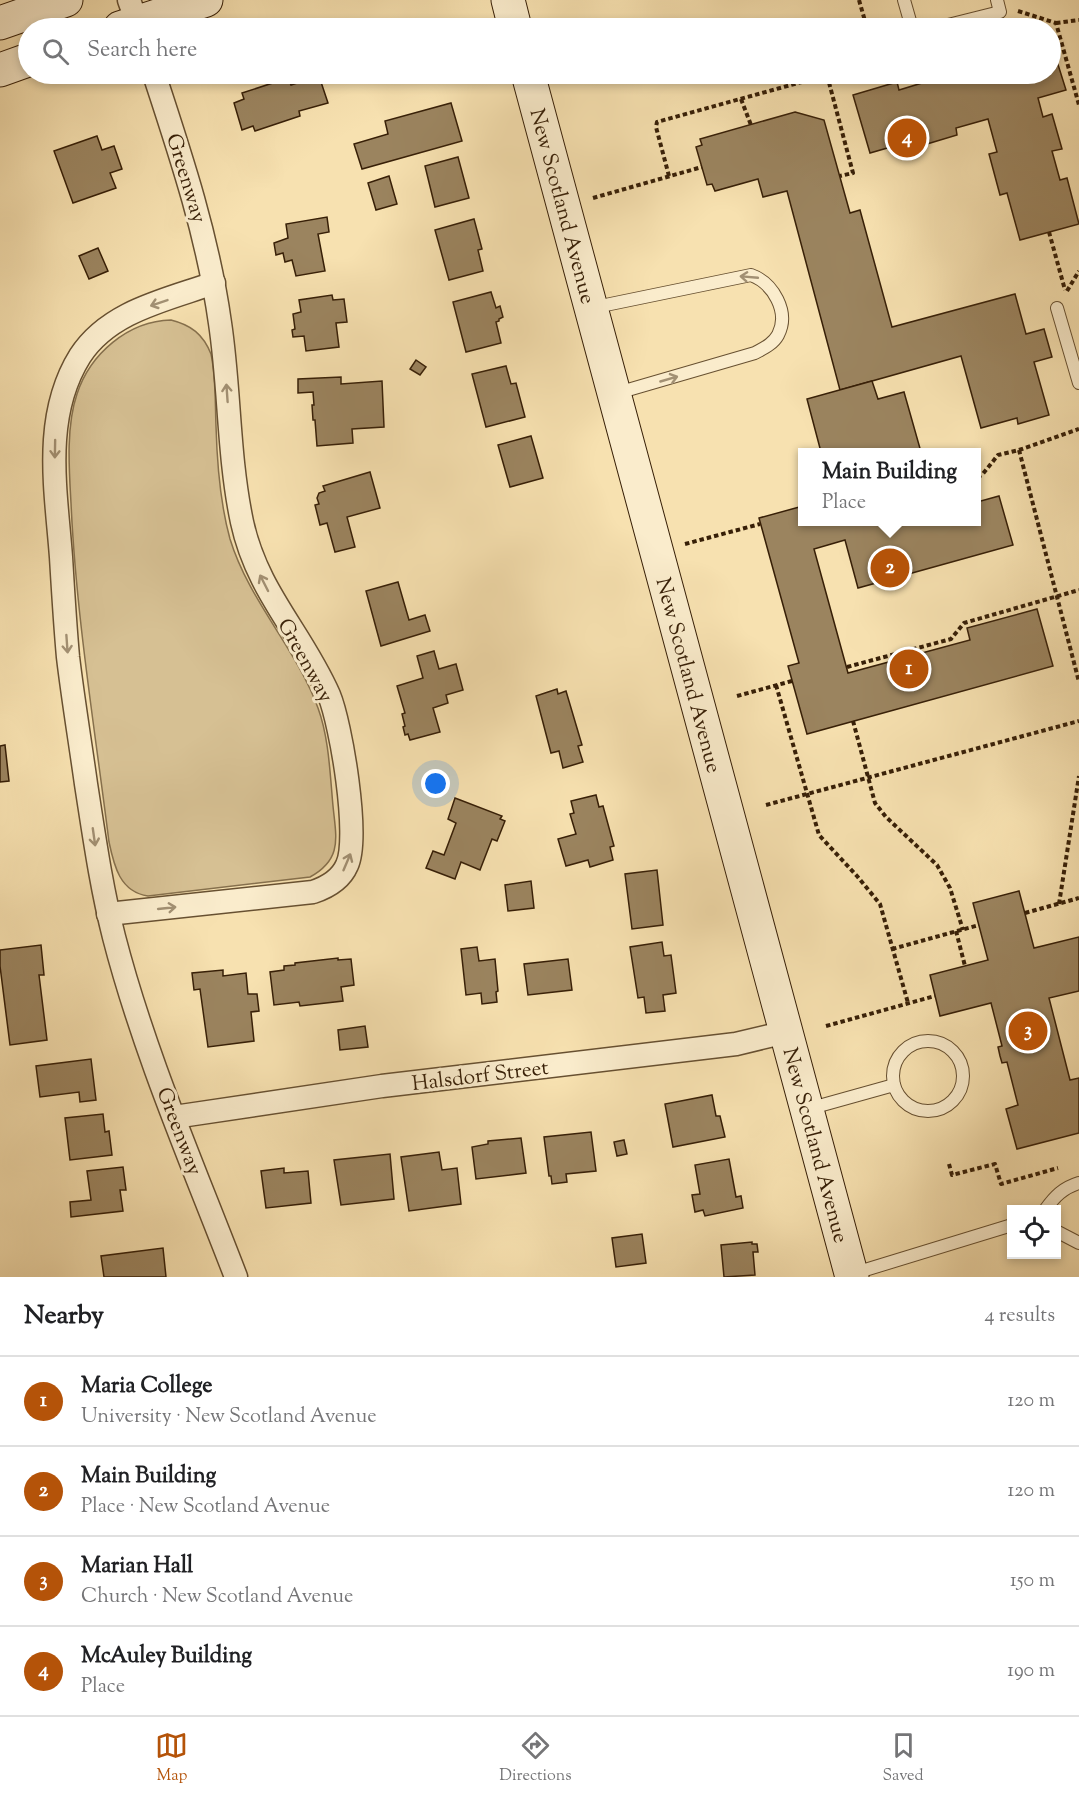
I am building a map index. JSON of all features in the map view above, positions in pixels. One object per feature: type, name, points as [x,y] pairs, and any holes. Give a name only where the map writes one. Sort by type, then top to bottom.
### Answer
[{"type":"street","points":[[0,23],[66,0]]},
{"type":"street","points":[[138,18],[206,0]]},
{"type":"street","points":[[508,0],[513,18]]},
{"type":"street","points":[[0,70],[18,64]]},
{"type":"street","name":"Greenway","points":[[108,914],[313,892],[326,888],[336,880],[348,864],[351,852],[346,771],[338,720],[321,678],[262,581],[247,543],[236,489],[225,362],[214,284],[195,202],[157,84]]},
{"type":"street","name":"New Scotland Avenue","points":[[531,84],[852,1276]]},
{"type":"street","name":"Greenway","points":[[214,284],[132,312],[104,329],[91,343],[65,384],[59,405],[55,446],[55,486],[68,656],[96,849],[108,914],[138,1017],[236,1277]]},
{"type":"street","name":"Halsdorf Street","points":[[174,1117],[382,1086],[736,1044],[786,1032]]},
{"type":"lane","points":[[904,0],[909,18]]},
{"type":"lane","points":[[976,18],[1000,12],[997,0]]},
{"type":"lane","points":[[590,309],[751,275],[760,278],[771,287],[780,306],[781,327],[778,334],[768,346],[756,354],[613,395]]},
{"type":"lane","points":[[1057,308],[1079,383]]},
{"type":"lane","points":[[932,1041],[945,1045],[955,1054],[961,1066],[963,1080],[958,1093],[950,1103],[934,1110],[924,1111],[911,1107],[900,1098],[894,1085],[893,1072],[897,1059],[906,1048],[918,1042],[932,1041]]},
{"type":"lane","points":[[806,1109],[894,1085]]},
{"type":"lane","points":[[1048,1205],[1068,1186],[1079,1183]]},
{"type":"lane","points":[[852,1276],[1007,1226]]},
{"type":"lane","points":[[1061,1234],[1079,1243]]},
{"type":"path","points":[[859,0],[864,18]]},
{"type":"path","points":[[1012,9],[1040,18]]},
{"type":"path","points":[[1061,22],[1079,20]]},
{"type":"path","points":[[1061,41],[1079,105]]},
{"type":"path","points":[[669,176],[656,127],[657,122],[794,84]]},
{"type":"path","points":[[828,84],[853,173],[840,176]]},
{"type":"path","points":[[741,99],[751,125]]},
{"type":"path","points":[[563,207],[702,167]]},
{"type":"path","points":[[1049,232],[1066,293]]},
{"type":"path","points":[[981,475],[998,455],[1079,429]]},
{"type":"path","points":[[1019,450],[1079,682]]},
{"type":"path","points":[[656,552],[760,524]]},
{"type":"path","points":[[847,667],[951,639],[964,623],[1079,590]]},
{"type":"path","points":[[737,696],[792,681]]},
{"type":"path","points":[[776,685],[819,835],[880,904],[908,1003]]},
{"type":"path","points":[[853,721],[875,803],[886,818],[936,865],[950,888],[963,930]]},
{"type":"path","points":[[766,805],[1079,721]]},
{"type":"path","points":[[1059,904],[1079,776]]},
{"type":"path","points":[[1025,913],[1079,898]]},
{"type":"path","points":[[892,948],[979,925]]},
{"type":"path","points":[[956,931],[965,966]]},
{"type":"path","points":[[826,1026],[935,996]]},
{"type":"path","points":[[949,1164],[952,1175],[995,1164],[1001,1184],[1068,1166]]},
{"type":"shaded area","points":[[171,320],[196,331],[211,354],[215,381],[216,440],[220,483],[230,539],[238,562],[260,604],[298,665],[318,708],[327,744],[336,837],[333,855],[328,863],[310,877],[148,896],[138,894],[125,883],[116,869],[109,842],[77,587],[69,448],[71,420],[77,394],[83,379],[101,353],[126,333],[140,326]]},
{"type":"building","points":[[1061,74],[1066,90],[1038,98],[1043,117],[1052,114],[1062,149],[1052,151],[1060,180],[1067,178],[1079,224],[1020,240],[1007,193],[1000,195],[989,154],[997,152],[988,119],[956,128],[957,135],[917,147],[915,140],[870,153],[853,95],[890,84],[898,84],[899,90],[919,84],[1061,84]]},
{"type":"building","points":[[270,84],[322,84],[328,103],[299,111],[300,116],[255,131],[253,126],[242,130],[234,103],[244,99],[242,93]]},
{"type":"building","points":[[451,103],[462,141],[362,169],[354,144],[388,134],[385,121]]},
{"type":"building","points":[[795,112],[824,120],[850,213],[860,210],[892,327],[1015,294],[1026,334],[1044,329],[1052,357],[1034,362],[1049,415],[1018,424],[1017,418],[981,428],[961,356],[840,390],[787,191],[763,197],[758,179],[715,191],[712,184],[707,185],[696,147],[702,145],[700,139]]},
{"type":"building","points":[[97,136],[102,150],[114,146],[122,169],[110,173],[116,188],[73,203],[54,151]]},
{"type":"building","points":[[458,157],[469,198],[435,207],[425,166]]},
{"type":"building","points":[[389,176],[397,204],[376,210],[368,183]]},
{"type":"building","points":[[327,217],[329,232],[318,234],[325,271],[296,276],[292,260],[285,262],[283,253],[276,255],[274,243],[288,238],[286,224]]},
{"type":"building","points":[[474,219],[482,249],[478,250],[483,271],[449,280],[435,230]]},
{"type":"building","points":[[98,248],[108,271],[89,279],[79,256]]},
{"type":"building","points":[[491,292],[496,308],[500,306],[503,317],[496,322],[501,343],[466,352],[453,302]]},
{"type":"building","points":[[332,295],[333,300],[344,299],[347,322],[336,323],[339,347],[306,351],[304,336],[293,337],[292,330],[295,329],[293,314],[301,312],[299,300]]},
{"type":"building","points":[[416,360],[426,367],[420,375],[410,369]]},
{"type":"building","points":[[506,366],[511,384],[516,383],[525,417],[486,427],[472,374]]},
{"type":"building","points":[[341,377],[341,384],[382,381],[384,427],[352,429],[353,443],[317,446],[315,420],[313,420],[313,392],[298,393],[298,379]]},
{"type":"building","points":[[872,381],[878,399],[904,392],[920,448],[820,448],[807,399]]},
{"type":"building","points":[[531,436],[543,478],[510,487],[498,445]]},
{"type":"building","points":[[370,472],[380,508],[347,517],[355,547],[335,552],[327,523],[320,525],[315,505],[319,504],[317,498],[319,493],[325,491],[323,486]]},
{"type":"building","points":[[999,496],[1013,545],[858,588],[845,540],[814,549],[848,673],[970,640],[967,628],[1037,609],[1053,666],[807,734],[788,666],[799,663],[759,518],[798,507],[798,526],[981,526],[981,501]]},
{"type":"building","points":[[398,582],[409,620],[425,615],[430,631],[381,646],[366,591]]},
{"type":"building","points":[[434,651],[439,669],[456,664],[463,690],[446,695],[448,703],[433,708],[440,732],[410,740],[408,734],[405,735],[403,727],[405,726],[402,714],[405,713],[397,686],[423,678],[417,656]]},
{"type":"building","points":[[557,689],[558,694],[566,691],[582,745],[578,746],[583,762],[563,768],[559,751],[551,753],[536,696]]},
{"type":"building","points":[[5,745],[9,781],[0,782],[0,746]]},
{"type":"building","points":[[596,795],[599,807],[603,806],[614,846],[610,847],[613,860],[590,867],[588,860],[566,866],[558,839],[576,834],[570,814],[574,813],[571,801]]},
{"type":"building","points":[[455,798],[502,816],[500,819],[505,821],[497,841],[492,839],[480,870],[461,862],[455,879],[426,868],[433,851],[444,855],[456,823],[448,819]]},
{"type":"building","points":[[657,870],[663,925],[632,929],[625,874]]},
{"type":"building","points":[[531,881],[534,908],[508,911],[505,885]]},
{"type":"building","points":[[1019,891],[1034,948],[1079,937],[1079,991],[1049,998],[1070,1080],[1079,1078],[1079,1133],[1017,1149],[1006,1109],[1018,1105],[1007,1062],[1002,1063],[1000,1056],[998,1047],[1002,1046],[991,1003],[940,1016],[930,975],[988,960],[973,903]]},
{"type":"building","points":[[662,942],[664,956],[671,955],[676,993],[663,995],[665,1011],[646,1013],[644,997],[638,998],[630,947]]},
{"type":"building","points":[[41,945],[44,975],[39,975],[47,1040],[10,1045],[0,950]]},
{"type":"building","points":[[477,947],[479,961],[495,959],[497,1002],[482,1004],[481,993],[466,995],[461,949]]},
{"type":"building","points":[[338,958],[338,960],[351,959],[354,985],[341,987],[343,1001],[300,1006],[299,1002],[274,1005],[270,972],[284,970],[284,966],[295,965],[295,963]]},
{"type":"building","points":[[568,959],[572,990],[528,995],[524,964]]},
{"type":"building","points":[[223,970],[223,976],[246,973],[248,994],[257,994],[259,1011],[251,1012],[254,1041],[208,1047],[200,989],[194,990],[192,973]]},
{"type":"building","points":[[365,1026],[368,1047],[340,1050],[338,1030]]},
{"type":"building","points":[[91,1059],[96,1100],[80,1102],[79,1092],[40,1097],[36,1066]]},
{"type":"building","points":[[712,1095],[716,1116],[720,1116],[725,1137],[673,1147],[665,1104]]},
{"type":"building","points":[[103,1114],[105,1132],[109,1131],[112,1155],[70,1160],[65,1118]]},
{"type":"building","points":[[591,1132],[596,1171],[566,1174],[567,1182],[552,1184],[544,1137]]},
{"type":"building","points":[[521,1138],[526,1173],[476,1179],[472,1147],[488,1144],[488,1141]]},
{"type":"building","points":[[624,1140],[627,1154],[617,1156],[614,1142]]},
{"type":"building","points":[[439,1152],[442,1170],[457,1168],[461,1204],[409,1211],[401,1157]]},
{"type":"building","points":[[390,1154],[394,1199],[341,1205],[334,1160]]},
{"type":"building","points":[[729,1159],[736,1197],[741,1196],[743,1208],[705,1216],[703,1210],[695,1212],[692,1195],[700,1194],[695,1165]]},
{"type":"building","points":[[123,1167],[126,1190],[120,1190],[123,1211],[71,1217],[70,1202],[91,1200],[87,1171]]},
{"type":"building","points":[[284,1168],[284,1173],[308,1171],[311,1203],[266,1208],[261,1171]]},
{"type":"building","points":[[642,1234],[646,1263],[616,1267],[612,1238]]},
{"type":"building","points":[[752,1242],[752,1244],[757,1244],[758,1252],[753,1252],[755,1275],[724,1277],[721,1245]]},
{"type":"building","points":[[163,1248],[166,1277],[104,1277],[101,1256]]},
{"type":"place","name":"McAuley Building","points":[[907,138]]},
{"type":"place","name":"Main Building","points":[[890,568]]},
{"type":"place","name":"Maria College","points":[[909,669]]},
{"type":"place","name":"Marian Hall","points":[[1028,1031]]}]
